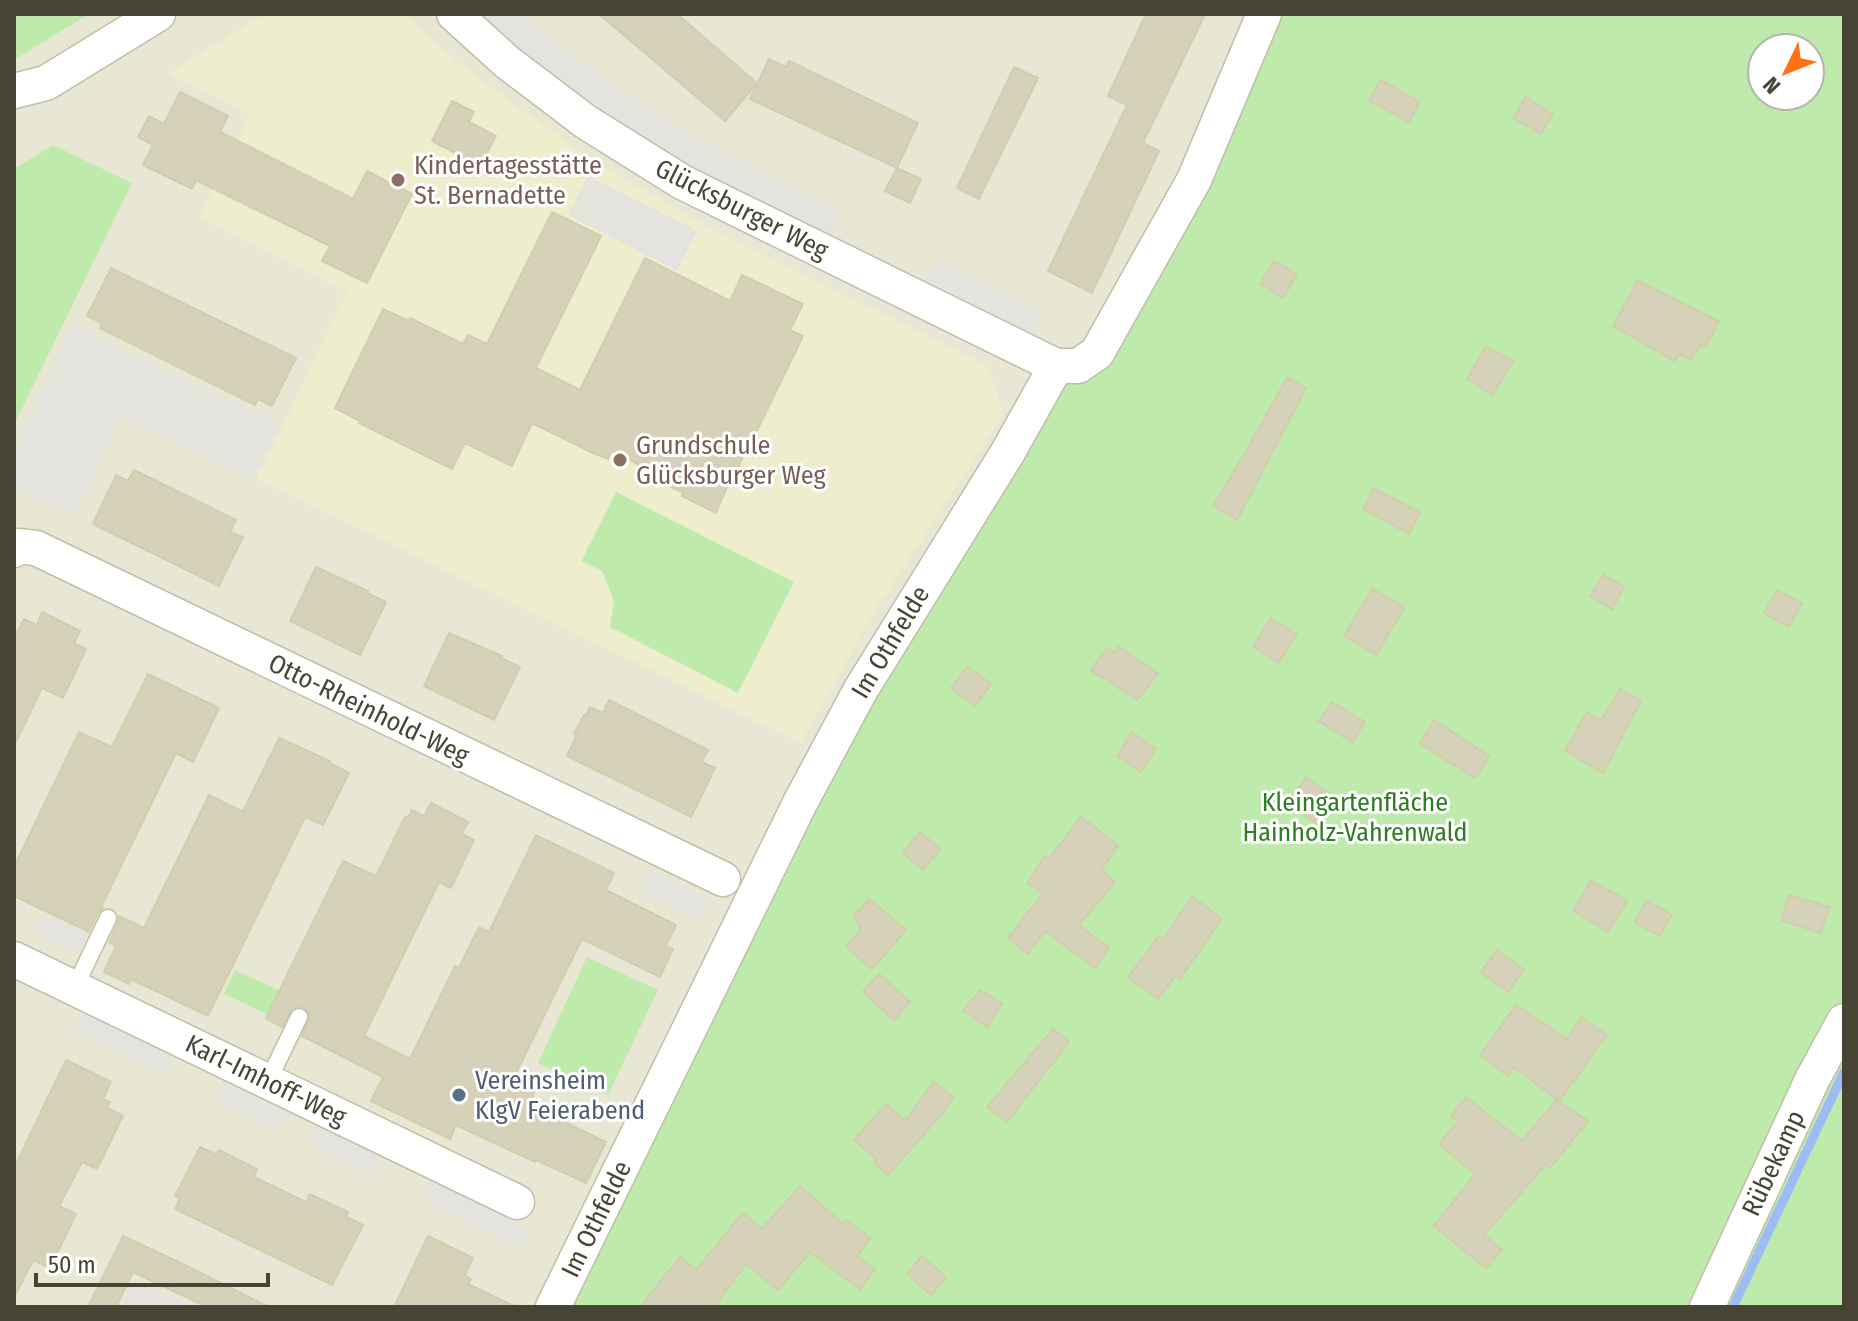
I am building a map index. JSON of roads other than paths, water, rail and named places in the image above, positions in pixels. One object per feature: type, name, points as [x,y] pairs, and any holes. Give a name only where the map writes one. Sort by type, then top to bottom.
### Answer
[{"type":"street","points":[[14,91],[46,83],[158,14]]},
{"type":"street","name":"Glücksburger Weg","points":[[454,14],[507,62],[586,122],[682,182],[1056,366]]},
{"type":"street","points":[[1056,366],[1078,366],[1097,353],[1194,180],[1264,14]]},
{"type":"street","name":"Im Othfelde","points":[[553,1307],[800,803],[860,691],[1008,452],[1056,366]]},
{"type":"street","name":"Otto-Rheinhold-Weg","points":[[14,550],[18,546],[36,548],[723,879]]},
{"type":"street","name":"Karl-Imhoff-Weg","points":[[14,959],[517,1202]]},
{"type":"street","name":"Rübekamp","points":[[1707,1307],[1812,1080],[1844,1021]]},
{"type":"lane","points":[[74,989],[108,918]]},
{"type":"lane","points":[[268,1081],[299,1017]]},
{"type":"waterway","points":[[1733,1307],[1844,1072]]},
{"type":"place","name":"Kindertagesstätte St. Bernadette","points":[[398,180]]},
{"type":"place","name":"Grundschule Glücksburger Weg","points":[[620,460]]},
{"type":"place","name":"Vereinsheim KlgV Feierabend","points":[[459,1095]]},
{"type":"park label","name":"Kleingartenfläche Hainholz-Vahrenwald","points":[[1355,817]]}]
